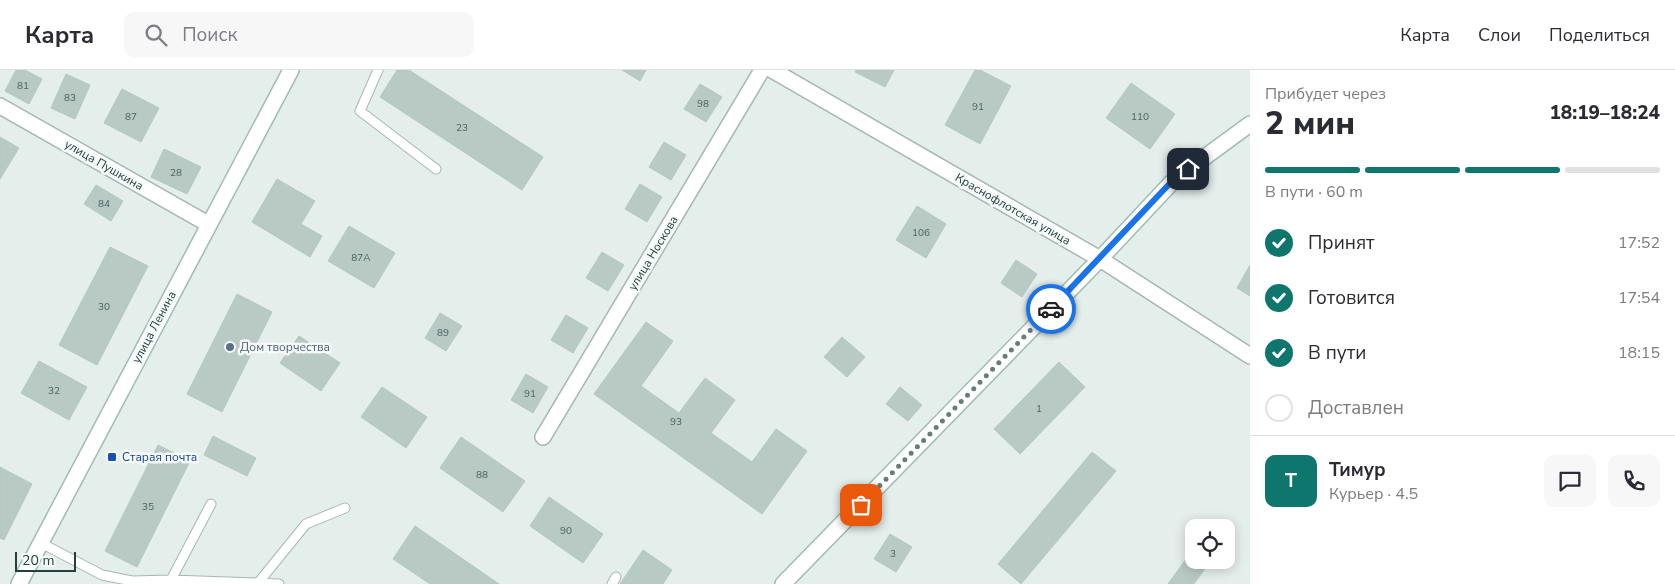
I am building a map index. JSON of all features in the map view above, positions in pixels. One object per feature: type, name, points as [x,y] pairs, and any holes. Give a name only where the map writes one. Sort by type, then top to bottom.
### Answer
[{"type":"main road","name":"улица Ленина","points":[[19,584],[291,70]]},
{"type":"main road","name":"улица Носкова","points":[[543,437],[762,70]]},
{"type":"main road","name":"Краснофлотская улица","points":[[772,70],[1100,259],[1250,356]]},
{"type":"main road","name":"улица Пушкина","points":[[0,106],[208,224]]},
{"type":"main road","points":[[783,584],[1100,259],[1174,179],[1250,124]]},
{"type":"lane","points":[[378,70],[360,111],[436,169]]},
{"type":"lane","points":[[171,580],[211,504]]},
{"type":"lane","points":[[258,583],[306,524],[345,508]]},
{"type":"lane","points":[[41,542],[102,575],[132,581],[171,580],[279,584]]},
{"type":"building","points":[[16,70],[25,70],[42,79],[29,104],[5,91]]},
{"type":"building","points":[[397,70],[409,70],[543,157],[522,190],[380,97]]},
{"type":"building","points":[[622,70],[646,70],[640,81]]},
{"type":"building","points":[[856,70],[894,70],[885,87],[855,72]]},
{"type":"building","points":[[975,70],[980,70],[1011,86],[980,144],[945,125]]},
{"type":"building","points":[[66,74],[90,85],[75,119],[51,108]]},
{"type":"building","points":[[1131,83],[1175,114],[1150,149],[1106,118]]},
{"type":"building","points":[[700,84],[722,97],[706,122],[684,109]]},
{"type":"building","points":[[122,89],[159,108],[141,142],[104,123]]},
{"type":"building","points":[[0,137],[19,148],[0,179]]},
{"type":"building","points":[[664,142],[686,155],[671,180],[649,167]]},
{"type":"building","points":[[164,149],[201,167],[187,194],[151,177]]},
{"type":"building","points":[[277,179],[315,201],[301,224],[322,236],[310,257],[252,222]]},
{"type":"building","points":[[640,184],[662,197],[647,222],[625,209]]},
{"type":"building","points":[[96,185],[123,201],[111,221],[84,204]]},
{"type":"building","points":[[917,206],[946,224],[926,258],[896,240]]},
{"type":"building","points":[[349,226],[395,253],[374,288],[328,261]]},
{"type":"building","points":[[110,247],[148,266],[97,365],[59,345]]},
{"type":"building","points":[[602,252],[624,265],[608,291],[586,278]]},
{"type":"building","points":[[1016,260],[1037,274],[1022,297],[1001,283]]},
{"type":"building","points":[[1250,265],[1250,296],[1237,288]]},
{"type":"building","points":[[237,294],[272,312],[222,412],[187,394]]},
{"type":"building","points":[[440,313],[462,326],[446,351],[425,338]]},
{"type":"building","points":[[566,315],[588,328],[573,353],[551,340]]},
{"type":"building","points":[[646,322],[673,341],[641,386],[679,413],[705,378],[735,400],[711,433],[752,462],[776,429],[807,451],[762,514],[594,394]]},
{"type":"building","points":[[299,336],[340,363],[321,391],[280,363]]},
{"type":"building","points":[[842,337],[865,357],[847,377],[824,357]]},
{"type":"building","points":[[39,361],[87,387],[69,420],[21,393]]},
{"type":"building","points":[[1059,362],[1085,387],[1020,454],[994,429]]},
{"type":"building","points":[[526,374],[548,387],[533,413],[511,400]]},
{"type":"building","points":[[382,387],[427,417],[406,448],[361,417]]},
{"type":"building","points":[[900,387],[922,405],[908,421],[886,404]]},
{"type":"building","points":[[213,436],[256,458],[247,476],[204,455]]},
{"type":"building","points":[[461,437],[525,481],[503,512],[440,468]]},
{"type":"building","points":[[158,445],[190,461],[137,567],[105,551]]},
{"type":"building","points":[[1092,452],[1116,471],[1021,584],[998,564]]},
{"type":"building","points":[[0,467],[32,484],[4,540],[0,538]]},
{"type":"building","points":[[549,497],[603,534],[583,563],[530,526]]},
{"type":"building","points":[[415,526],[499,584],[430,584],[393,559]]},
{"type":"building","points":[[890,534],[912,547],[896,572],[874,559]]},
{"type":"building","points":[[643,550],[672,570],[663,584],[620,584]]},
{"type":"building","points":[[1185,560],[1185,569],[1205,569],[1194,584],[1168,584]]},
{"type":"way so far","points":[[861,505],[1051,309]]},
{"type":"place","name":"Дом творчества","points":[[230,347]]},
{"type":"place","name":"Старая почта","points":[[112,457]]},
{"type":"route","points":[[1051,309],[1174,179],[1188,169]]}]
